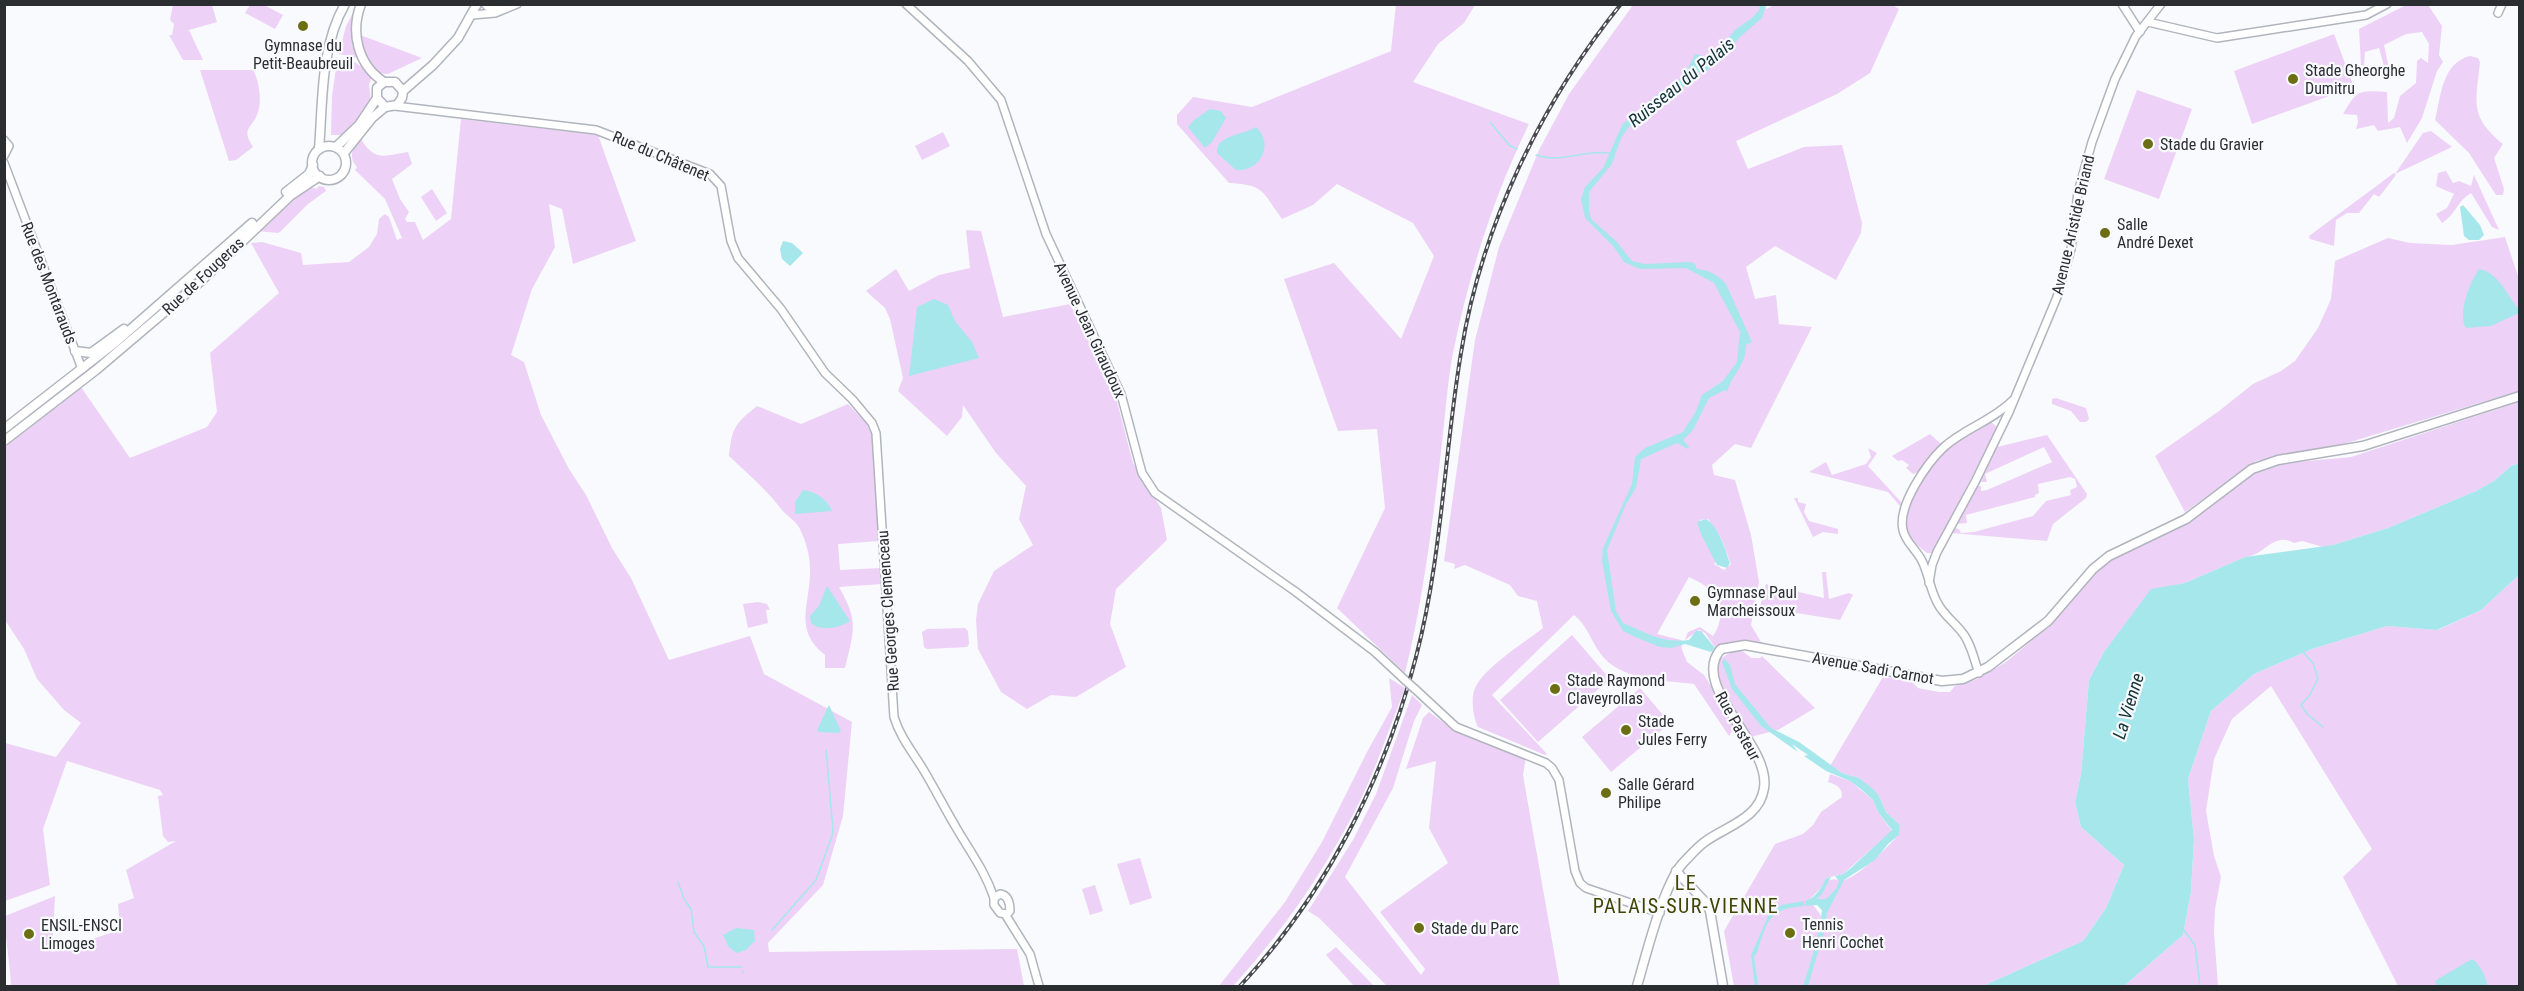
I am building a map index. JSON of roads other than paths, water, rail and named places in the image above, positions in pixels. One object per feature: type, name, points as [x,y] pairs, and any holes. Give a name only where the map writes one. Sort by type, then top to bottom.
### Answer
[{"type":"main road","points":[[319,149],[327,146],[336,147],[344,153],[346,165],[341,175],[332,179],[320,176],[313,165],[313,159],[319,149],[324,72],[333,33],[345,4]]},
{"type":"main road","points":[[361,4],[356,21],[358,47],[368,68],[384,82]]},
{"type":"main road","points":[[344,153],[372,118],[385,106],[395,106],[402,94],[419,75],[433,65],[458,38],[477,4]]},
{"type":"main road","points":[[336,147],[359,125],[377,98],[377,88],[384,82],[395,82],[419,75]]},
{"type":"main road","points":[[395,82],[402,94]]},
{"type":"main road","points":[[377,98],[385,106]]},
{"type":"main road","name":"Rue de Fougeras","points":[[4,429],[84,373],[140,321],[309,174],[313,165]]},
{"type":"main road","name":"Rue de Fougeras","points":[[4,441],[84,373],[201,281],[290,196],[320,176]]},
{"type":"main road","points":[[75,351],[91,353],[130,325],[140,321]]},
{"type":"main road","name":"Avenue Sadi Carnot","points":[[1721,649],[1745,645],[1942,681],[1963,679],[1979,673],[2049,621],[2093,569],[2109,556],[2186,519],[2252,469],[2266,463],[2363,446],[2520,396]]},
{"type":"main road","name":"Rue Pasteur","points":[[1676,872],[1703,843],[1756,809],[1764,789],[1762,770],[1738,721],[1713,680],[1712,662],[1721,649]]},
{"type":"main road","points":[[1637,987],[1660,913],[1676,872],[1707,904],[1710,911],[1723,987]]},
{"type":"street","points":[[485,4],[495,9],[509,7]]},
{"type":"street","points":[[472,15],[495,13],[517,4]]},
{"type":"street","name":"Avenue Jean Giraudoux","points":[[906,4],[983,76],[1001,100],[1046,234],[1121,394],[1142,473],[1155,493],[1296,592],[1375,652],[1456,727],[1529,755],[1552,768],[1559,780],[1572,854],[1580,883],[1591,891],[1660,913]]},
{"type":"street","points":[[2122,4],[2140,32]]},
{"type":"street","name":"Avenue Aristide Briand","points":[[1929,583],[1937,552],[1975,482],[2043,336],[2065,275],[2071,249],[2078,192],[2092,142],[2115,79],[2140,32],[2161,4]]},
{"type":"street","points":[[2148,22],[2217,38],[2366,15],[2387,4]]},
{"type":"street","points":[[2498,14],[2502,4]]},
{"type":"street","name":"Rue du Châtenet","points":[[402,94],[417,109]]},
{"type":"street","name":"Rue du Châtenet","points":[[395,106],[596,130],[710,174],[721,186],[731,241],[738,258],[781,309],[805,343]]},
{"type":"street","points":[[4,141],[9,146],[4,156]]},
{"type":"street","name":"Rue des Montarauds","points":[[4,163],[84,373]]},
{"type":"street","name":"Rue Georges Clemenceau","points":[[805,343],[825,373],[852,399],[872,423],[876,434],[894,717],[899,734],[923,769],[988,879],[997,896],[996,909],[1007,913]]},
{"type":"street","name":"Avenue Aristide Briand","points":[[1979,673],[1966,638],[1947,618],[1929,583],[1918,553],[1903,531],[1905,507],[1918,481],[1934,458],[1963,433],[1993,417],[2016,396]]},
{"type":"street","points":[[1993,417],[2001,427]]},
{"type":"street","name":"Rue Georges Clemenceau","points":[[997,896],[1006,897],[1009,902],[1007,913],[1035,965],[1039,987]]},
{"type":"water","name":"Ruisseau du Palais","points":[[1759,5],[1766,5],[1762,18],[1740,37],[1722,58],[1707,71],[1691,74],[1685,86],[1667,96],[1629,127],[1621,138],[1612,164],[1589,192],[1591,219],[1616,241],[1632,261],[1644,264],[1691,262],[1697,269],[1709,272],[1723,281],[1752,342],[1746,345],[1744,358],[1727,392],[1725,390],[1709,398],[1693,430],[1683,440],[1689,447],[1688,449],[1677,443],[1641,459],[1636,488],[1626,504],[1607,550],[1616,611],[1623,623],[1662,639],[1679,641],[1689,640],[1696,631],[1701,631],[1715,648],[1711,652],[1685,644],[1671,648],[1660,647],[1623,631],[1611,611],[1602,561],[1603,548],[1632,484],[1635,457],[1645,448],[1683,432],[1696,411],[1702,395],[1723,381],[1737,362],[1740,332],[1714,283],[1686,268],[1640,269],[1624,262],[1614,247],[1585,218],[1581,199],[1585,187],[1603,168],[1622,125],[1663,90],[1680,79],[1695,54],[1712,58],[1735,30],[1760,9]]},
{"type":"water","points":[[1210,109],[1221,111],[1226,118],[1212,142],[1205,148],[1188,127]]},
{"type":"water","points":[[1256,127],[1264,141],[1262,156],[1252,167],[1236,170],[1217,153],[1218,147],[1225,139]]},
{"type":"water","points":[[2463,205],[2480,225],[2484,235],[2479,240],[2469,240],[2464,236],[2460,207]]},
{"type":"water","points":[[783,241],[792,243],[803,253],[790,266],[782,259],[780,249]]},
{"type":"water","points":[[2479,269],[2492,275],[2502,285],[2519,313],[2491,326],[2466,328],[2464,307]]},
{"type":"water","points":[[934,299],[948,305],[955,321],[972,342],[979,358],[909,376],[917,307]]},
{"type":"water","name":"La Vienne","points":[[2519,463],[2519,575],[2481,610],[2437,630],[2387,626],[2312,649],[2254,674],[2211,711],[2188,779],[2194,839],[2191,892],[2183,935],[2124,986],[1983,986],[2083,941],[2106,908],[2124,865],[2081,827],[2075,802],[2081,774],[2089,680],[2104,652],[2151,589],[2185,583],[2245,557],[2333,545],[2388,528],[2476,491],[2494,481],[2511,466]]},
{"type":"water","points":[[803,490],[820,497],[832,511],[795,514],[795,502]]},
{"type":"water","points":[[1706,519],[1715,527],[1721,539],[1730,563],[1727,568],[1717,565],[1701,534],[1697,522]]},
{"type":"water","points":[[827,586],[850,621],[841,626],[825,628],[811,623],[810,616],[819,606]]},
{"type":"water","points":[[1725,659],[1730,665],[1735,684],[1771,728],[1799,742],[1842,773],[1859,778],[1873,789],[1886,812],[1900,825],[1899,835],[1875,860],[1844,880],[1827,913],[1825,929],[1808,986],[1803,986],[1817,939],[1822,910],[1817,905],[1805,906],[1805,901],[1815,895],[1826,878],[1831,877],[1817,899],[1826,899],[1836,889],[1839,881],[1835,876],[1851,868],[1892,830],[1878,812],[1873,800],[1862,790],[1850,781],[1826,771],[1804,756],[1808,755],[1792,744],[1798,752],[1761,726],[1732,689],[1722,662]]},
{"type":"water","points":[[829,705],[841,731],[839,733],[817,730]]},
{"type":"water","points":[[1804,901],[1804,906],[1780,911],[1770,919],[1754,956],[1758,986],[1755,986],[1751,955],[1770,912],[1781,905]]},
{"type":"water","points":[[736,928],[754,930],[755,941],[746,950],[736,953],[728,946],[723,935]]},
{"type":"water","points":[[2472,959],[2482,971],[2487,986],[2437,986],[2435,982],[2438,979]]},
{"type":"waterway","points":[[1490,122],[1509,145],[1517,149]]},
{"type":"waterway","points":[[1536,155],[1554,158],[1600,152],[1609,153]]},
{"type":"waterway","points":[[2303,652],[2313,663],[2318,679],[2301,705],[2307,714],[2323,727]]},
{"type":"waterway","points":[[772,930],[816,880],[832,836],[826,750]]},
{"type":"waterway","points":[[678,882],[684,899],[691,909],[694,932],[704,946],[708,967],[742,967]]},
{"type":"waterway","points":[[2183,929],[2195,945],[2200,986]]},
{"type":"railway","points":[[1240,986],[1271,951],[1325,874],[1369,790],[1387,747],[1403,702],[1425,620],[1432,582],[1461,353],[1470,306],[1483,259],[1518,168],[1540,125],[1592,42],[1621,4]]},
{"type":"place","name":"Gymnase du Petit-Beaubreuil","points":[[303,26]]},
{"type":"place","name":"Stade Gheorghe Dumitru","points":[[2293,79]]},
{"type":"place","name":"Stade du Gravier","points":[[2148,144]]},
{"type":"place","name":"Salle André Dexet","points":[[2105,233]]},
{"type":"place","name":"Gymnase Paul Marcheissoux","points":[[1695,601]]},
{"type":"place","name":"Stade Raymond Claveyrollas","points":[[1555,689]]},
{"type":"place","name":"Stade Jules Ferry","points":[[1626,730]]},
{"type":"place","name":"Salle Gérard Philipe","points":[[1606,793]]},
{"type":"place","name":"Stade du Parc","points":[[1419,928]]},
{"type":"place","name":"Tennis Henri Cochet","points":[[1790,933]]},
{"type":"place","name":"ENSIL-ENSCI Limoges","points":[[29,934]]},
{"type":"district","name":"LE PALAIS-SUR-VIENNE","points":[[1686,894]]}]
